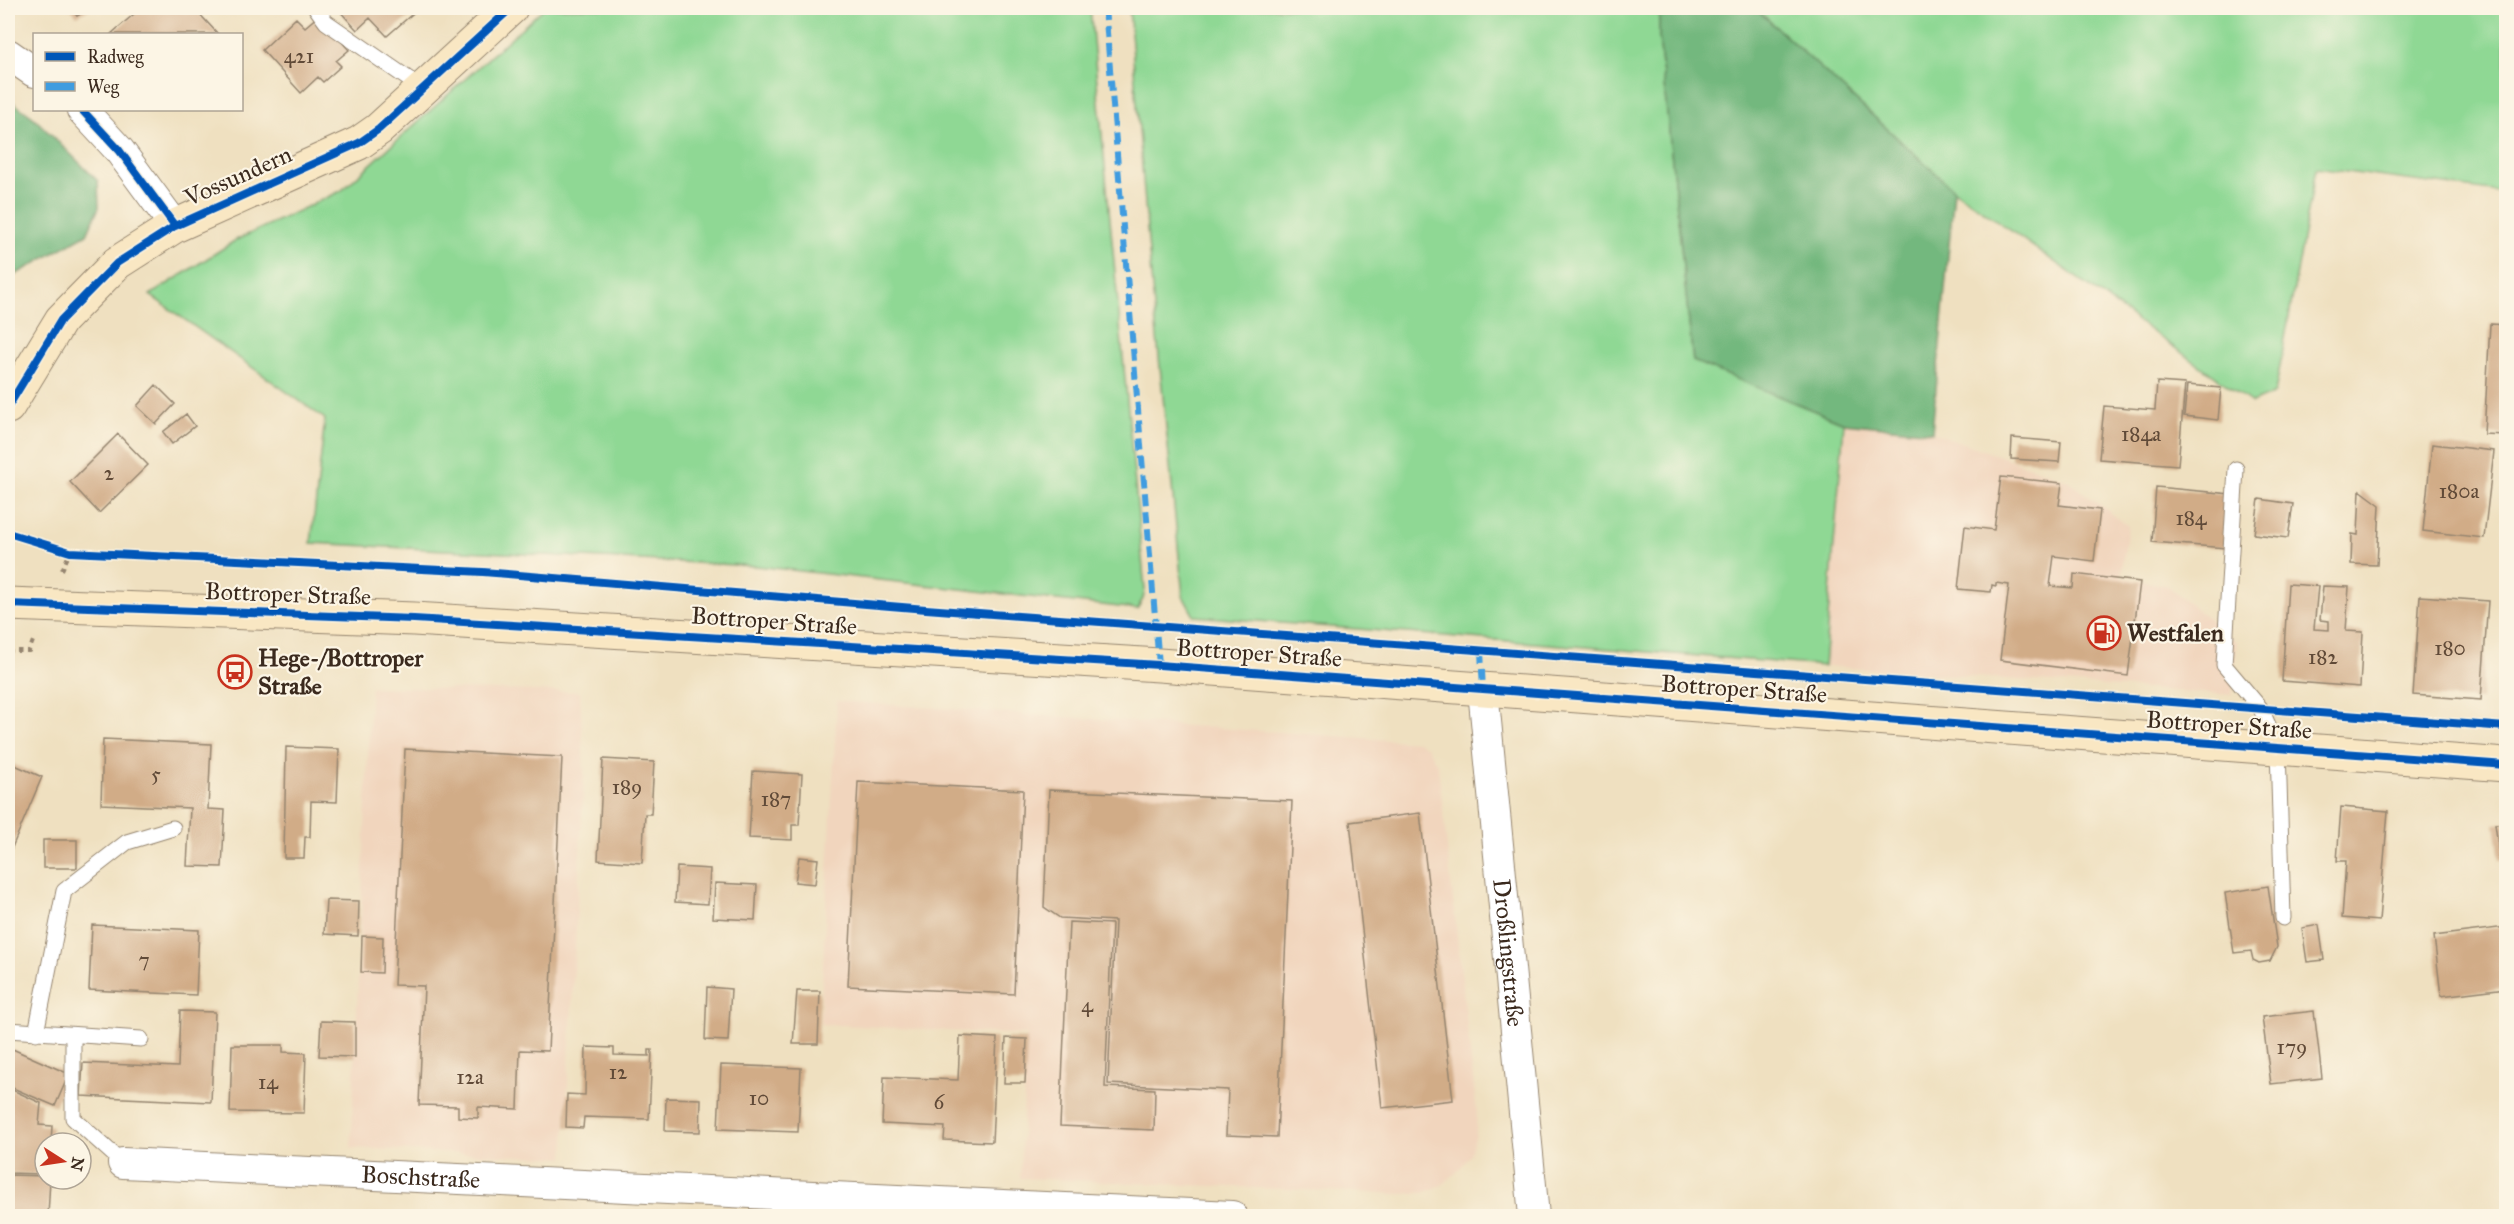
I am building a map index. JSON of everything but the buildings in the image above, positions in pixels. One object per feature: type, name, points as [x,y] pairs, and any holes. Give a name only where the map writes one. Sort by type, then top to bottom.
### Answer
[{"type":"main road","name":"Vossundern","points":[[8,407],[61,320],[117,263],[175,225],[360,142],[379,129],[512,8]]},
{"type":"main road","name":"Bottroper Straße","points":[[8,604],[438,620],[1159,665],[2506,765]]},
{"type":"street","points":[[8,54],[33,71]]},
{"type":"street","points":[[83,111],[119,150],[175,225]]},
{"type":"street","name":"Droßlingstraße","points":[[1483,690],[1534,1216]]},
{"type":"street","name":"Boschstraße","points":[[123,1163],[720,1205],[1233,1216]]},
{"type":"lane","points":[[316,8],[326,22],[423,89]]},
{"type":"lane","points":[[2236,469],[2224,665],[2261,709],[2278,748],[2283,918]]},
{"type":"lane","points":[[36,1032],[64,891],[127,842],[173,828]]},
{"type":"lane","points":[[8,1030],[141,1039]]},
{"type":"lane","points":[[73,1035],[73,1118],[123,1163]]},
{"type":"shaded area","points":[[1844,423],[1932,432],[2067,480],[2128,526],[2121,577],[2168,586],[2237,642],[2232,695],[1824,666]]},
{"type":"shaded area","points":[[371,687],[580,692],[584,774],[564,1158],[351,1148]]},
{"type":"shaded area","points":[[837,701],[1418,742],[1427,747],[1438,766],[1477,1114],[1476,1134],[1470,1155],[1458,1171],[1442,1185],[1423,1193],[1400,1194],[1020,1178],[1027,1035],[820,1024]]},
{"type":"green space","points":[[544,8],[1090,8],[1145,590],[1137,609],[756,566],[311,543],[325,419],[150,295],[236,240],[341,191]]},
{"type":"green space","points":[[1129,8],[1659,8],[1659,37],[1693,361],[1844,423],[1824,666],[1194,616],[1183,596],[1151,277]]},
{"type":"green space","points":[[1659,8],[1755,8],[1954,190],[1932,432],[1844,423],[1693,361],[1659,37]]},
{"type":"green space","points":[[1755,8],[2506,8],[2506,193],[2316,168],[2275,393],[2252,403],[1954,190]]},
{"type":"green space","points":[[8,99],[33,117],[98,181],[99,207],[87,234],[8,279]]},
{"type":"marked path","points":[[1105,8],[1159,665]]},
{"type":"marked path","points":[[1481,651],[1483,690]]},
{"type":"cycle path","points":[[8,407],[61,320],[117,263],[175,226],[359,143],[379,129],[511,8]]},
{"type":"cycle path","points":[[83,111],[119,150],[175,226]]},
{"type":"cycle path","points":[[8,533],[70,552],[483,572],[926,609],[2506,727]]},
{"type":"cycle path","points":[[8,604],[414,619],[1159,665],[2506,765]]},
{"type":"place","name":"Westfalen","points":[[2104,633]]},
{"type":"place","name":"Hege-/Bottroper Straße","points":[[235,672]]}]
